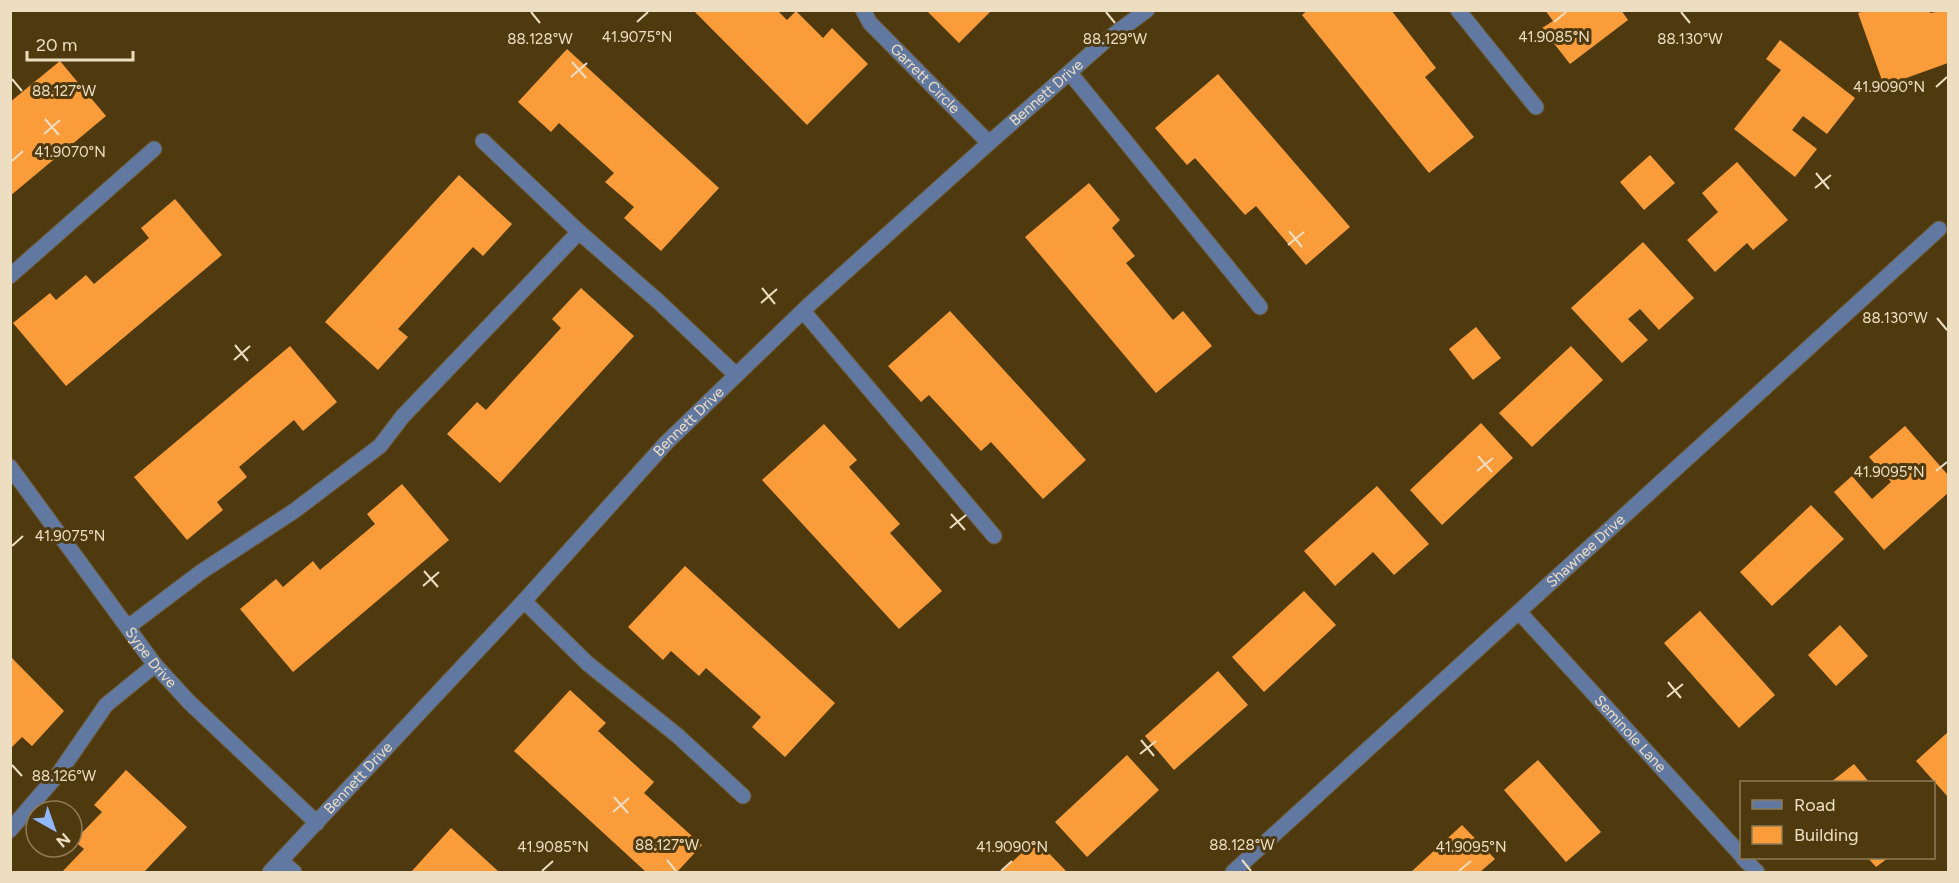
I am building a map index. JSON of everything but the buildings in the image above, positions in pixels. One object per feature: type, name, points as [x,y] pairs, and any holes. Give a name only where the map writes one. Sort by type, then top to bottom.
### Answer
[{"type":"street","name":"Garrett Circle","points":[[863,10],[870,23],[989,143]]},
{"type":"street","name":"Bennett Drive","points":[[270,873],[524,601],[666,442],[804,311],[989,143],[1105,41],[1147,10]]},
{"type":"street","points":[[1458,10],[1536,107]]},
{"type":"street","points":[[1070,73],[1260,308]]},
{"type":"street","points":[[483,141],[736,375]]},
{"type":"street","points":[[10,276],[154,149]]},
{"type":"street","name":"Shawnee Drive","points":[[1233,873],[1939,229]]},
{"type":"street","points":[[128,627],[201,572],[294,511],[380,446],[403,416],[579,232]]},
{"type":"street","points":[[804,311],[994,536]]},
{"type":"street","name":"Sype Drive","points":[[10,467],[155,665],[189,702],[317,823]]},
{"type":"street","points":[[524,601],[586,663],[678,736],[743,795]]},
{"type":"street","name":"Seminole Lane","points":[[1519,612],[1740,855]]},
{"type":"street","points":[[10,830],[59,773],[106,705],[155,665]]},
{"type":"street","name":"Seminole Lane","points":[[1744,859],[1757,873]]},
{"type":"street","points":[[281,861],[294,873]]}]
